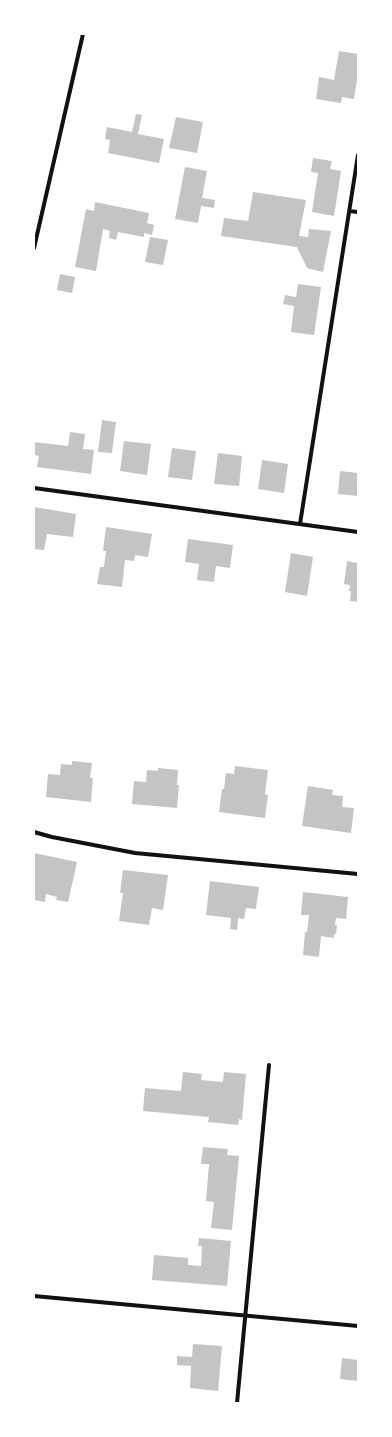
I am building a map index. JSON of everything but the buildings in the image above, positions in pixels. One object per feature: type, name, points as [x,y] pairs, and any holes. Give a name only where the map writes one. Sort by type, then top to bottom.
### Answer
[{"type":"street","points":[[34,248],[83,34]]},
{"type":"street","points":[[300,524],[358,155]]},
{"type":"street","points":[[349,211],[358,212]]},
{"type":"street","points":[[34,488],[358,532]]},
{"type":"street","points":[[34,832],[135,853],[358,874]]},
{"type":"street","points":[[237,1403],[269,1065]]},
{"type":"street","points":[[34,1296],[358,1326]]}]
